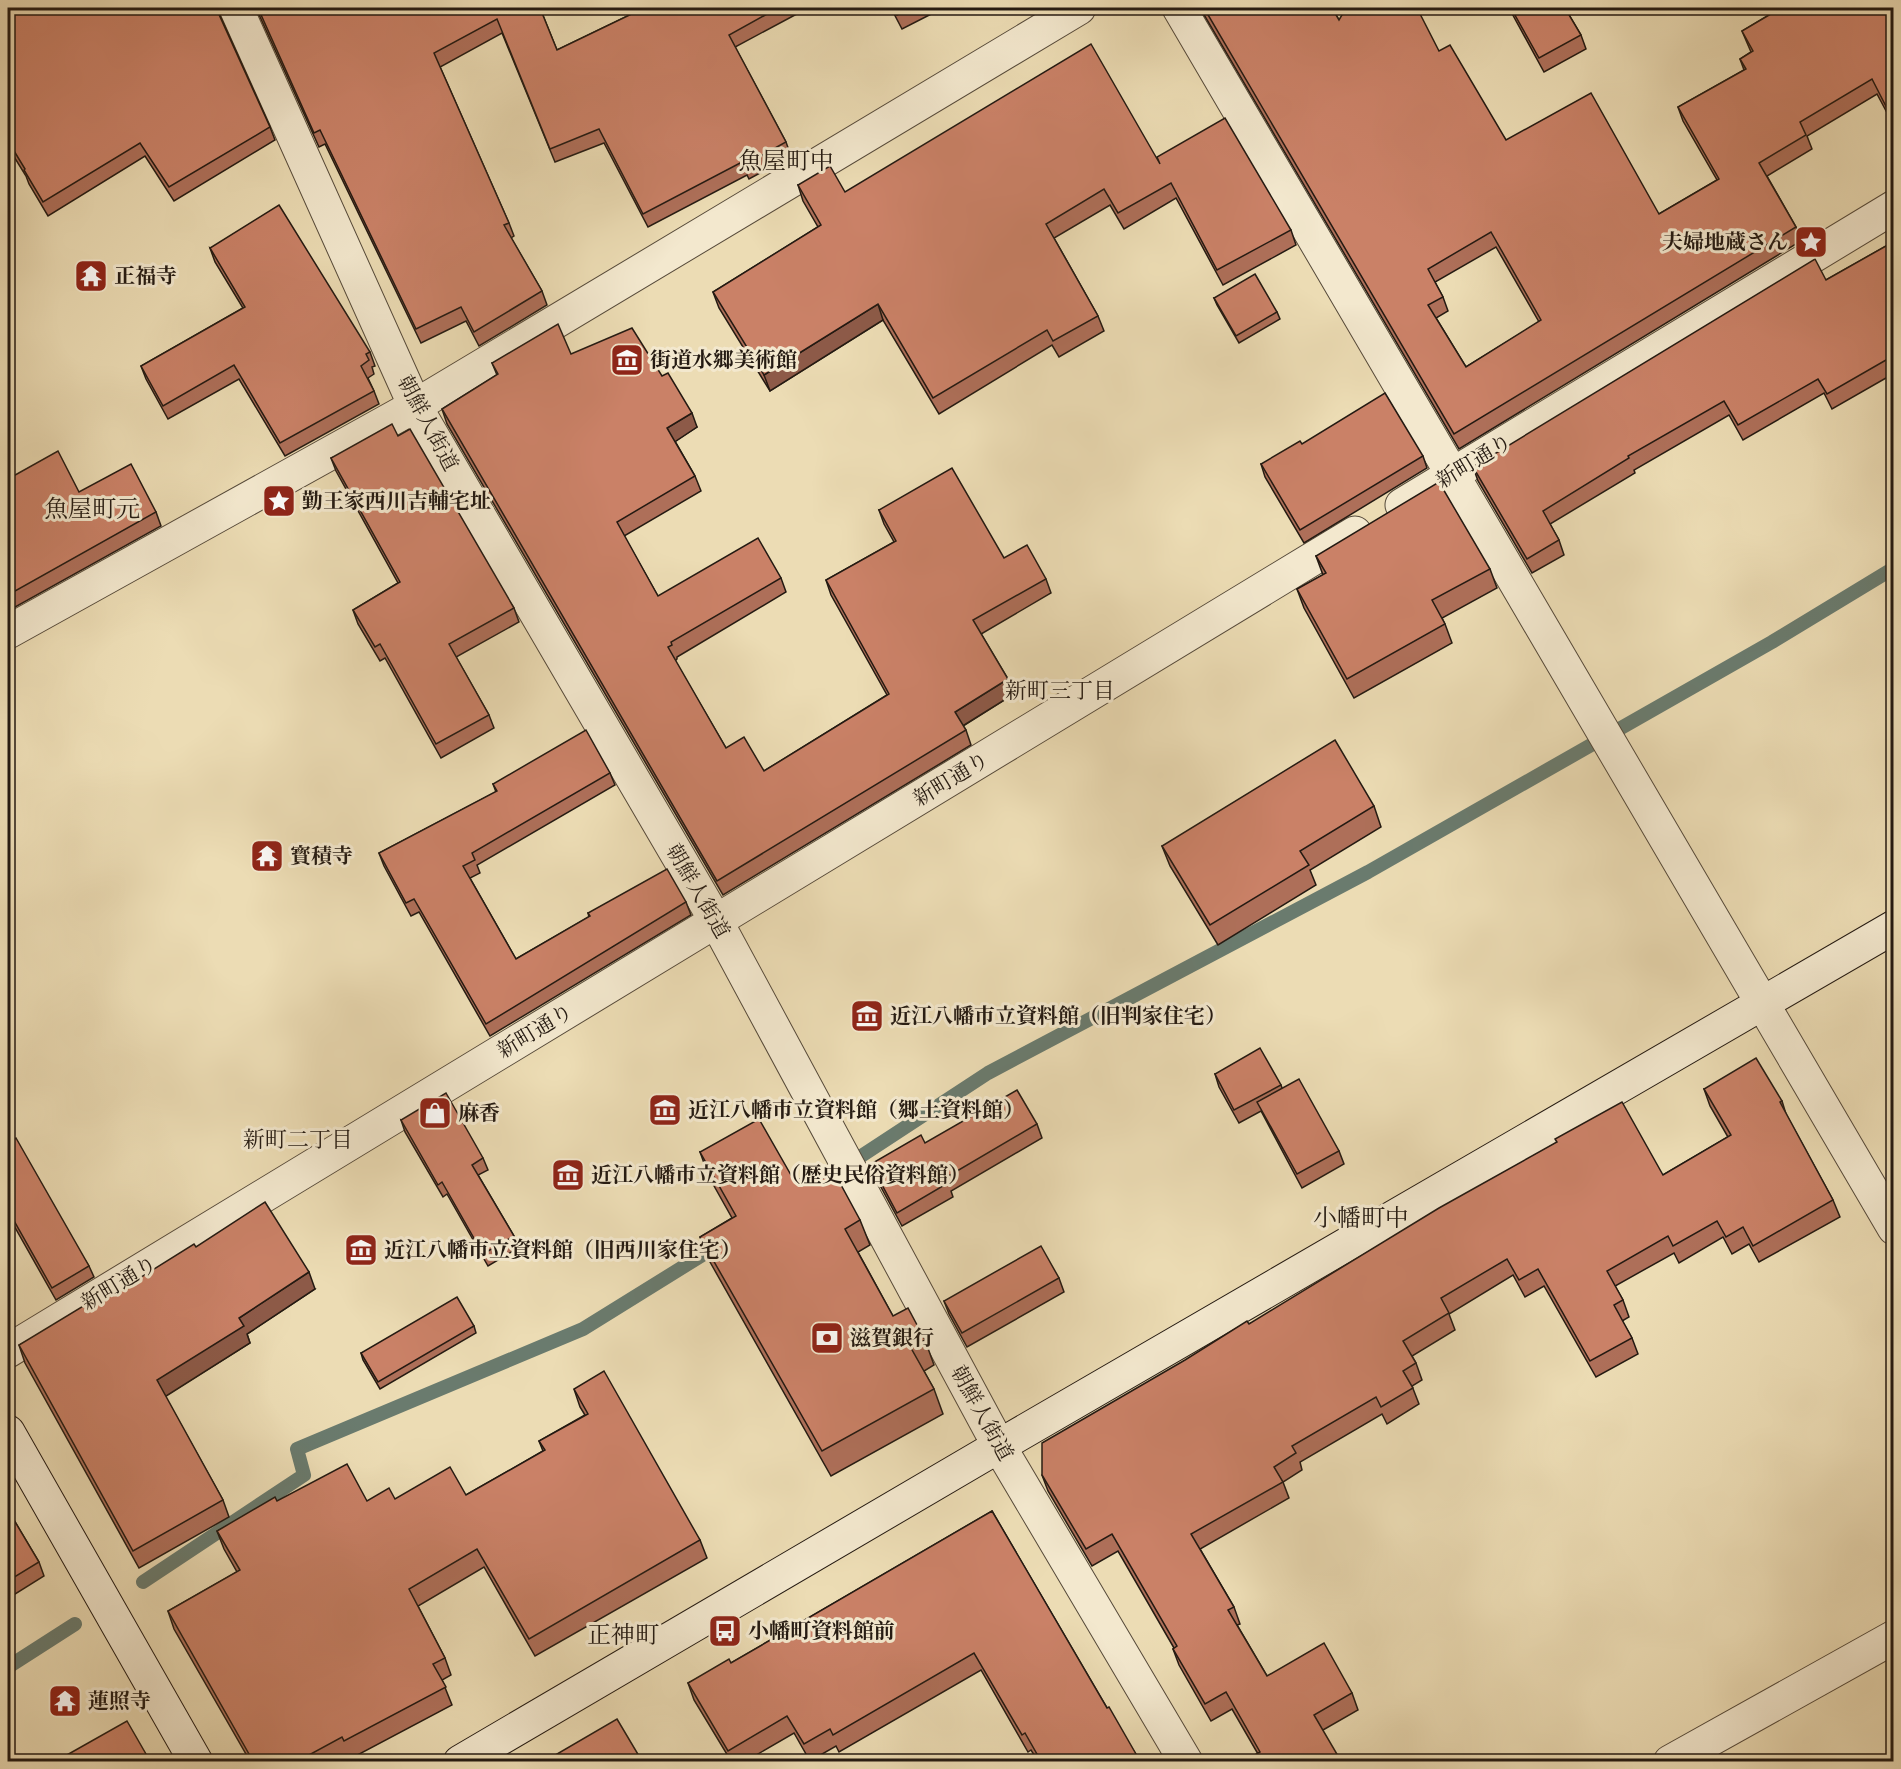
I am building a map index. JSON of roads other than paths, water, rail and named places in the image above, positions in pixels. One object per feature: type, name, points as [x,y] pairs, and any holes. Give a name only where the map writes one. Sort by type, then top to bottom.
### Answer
[{"type":"street","name":"朝鮮人街道","points":[[236,8],[415,406],[716,921],[999,1446],[1186,1761]]},
{"type":"street","points":[[8,632],[415,406],[1078,8]]},
{"type":"street","points":[[1179,8],[1893,1228]]},
{"type":"street","name":"新町通り","points":[[8,1351],[1893,207]]},
{"type":"street","points":[[460,1761],[1893,927]]},
{"type":"street","points":[[8,1432],[196,1761]]},
{"type":"street","points":[[1670,1761],[1893,1636]]},
{"type":"waterway","points":[[846,1166],[988,1073],[1368,872],[1772,642],[1894,568]]},
{"type":"waterway","points":[[143,1582],[304,1475],[297,1449],[583,1329],[720,1244]]},
{"type":"waterway","points":[[8,1667],[75,1624]]},
{"type":"place","name":"夫婦地蔵さん","points":[[1811,242]]},
{"type":"place","name":"正福寺","points":[[91,276]]},
{"type":"place","name":"街道水郷美術館","points":[[627,360]]},
{"type":"place","name":"勤王家西川吉輔宅址","points":[[279,501]]},
{"type":"place","name":"寳積寺","points":[[267,856]]},
{"type":"place","name":"近江八幡市立資料館（旧判家住宅）","points":[[867,1016]]},
{"type":"place","name":"近江八幡市立資料館（郷土資料館）","points":[[665,1110]]},
{"type":"place","name":"麻香","points":[[435,1113]]},
{"type":"place","name":"近江八幡市立資料館（歴史民俗資料館）","points":[[568,1175]]},
{"type":"place","name":"近江八幡市立資料館（旧西川家住宅）","points":[[361,1250]]},
{"type":"place","name":"滋賀銀行","points":[[827,1338]]},
{"type":"place","name":"小幡町資料館前","points":[[725,1631]]},
{"type":"place","name":"蓮照寺","points":[[65,1701]]},
{"type":"district","name":"魚屋町中","points":[[786,161]]},
{"type":"district","name":"魚屋町元","points":[[92,509]]},
{"type":"district","name":"新町三丁目","points":[[1060,690]]},
{"type":"district","name":"新町二丁目","points":[[298,1139]]},
{"type":"district","name":"小幡町中","points":[[1361,1218]]},
{"type":"district","name":"正神町","points":[[623,1635]]}]
